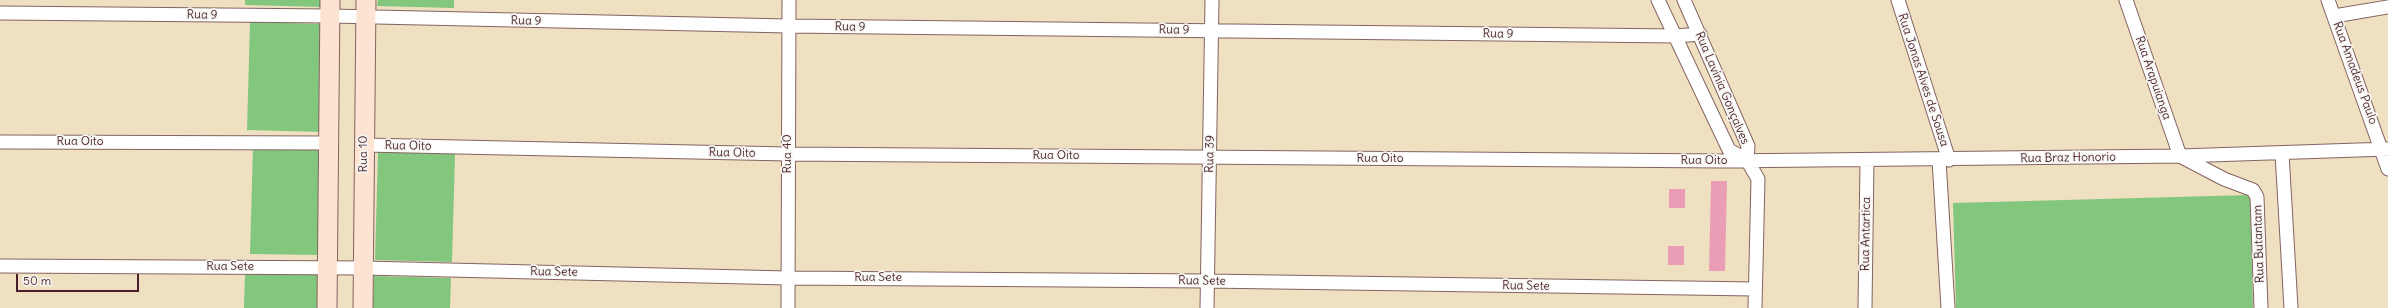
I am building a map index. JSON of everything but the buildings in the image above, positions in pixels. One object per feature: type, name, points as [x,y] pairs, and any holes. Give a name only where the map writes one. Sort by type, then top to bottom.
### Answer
[{"type":"street","name":"Rua 40","points":[[788,308],[789,0]]},
{"type":"street","name":"Rua 39","points":[[1207,308],[1212,0]]},
{"type":"street","name":"Rua Lavínia Gonçalves","points":[[1658,0],[1729,150],[1747,160],[1748,146],[1684,0]]},
{"type":"street","name":"Rua Jonas Alves de Sousa","points":[[1898,0],[1944,160],[1948,308]]},
{"type":"street","name":"Rua Arapuianga","points":[[2126,0],[2180,156]]},
{"type":"street","name":"Rua Amadeus Paulo","points":[[2328,0],[2385,149],[2388,169]]},
{"type":"street","points":[[2334,16],[2388,7]]},
{"type":"street","name":"Rua 9","points":[[0,13],[330,8],[788,26],[1676,36],[1700,34]]},
{"type":"street","points":[[327,308],[330,8]]},
{"type":"street","name":"Rua 10","points":[[362,308],[364,268],[366,9]]},
{"type":"street","name":"Rua Oito","points":[[0,142],[328,143]]},
{"type":"street","name":"Rua Oito","points":[[364,145],[788,154],[1747,160]]},
{"type":"street","name":"Rua Braz Honorio","points":[[1747,160],[1867,161],[2180,156],[2385,149]]},
{"type":"street","points":[[2282,153],[2291,308]]},
{"type":"street","name":"Rua Butantam","points":[[2180,156],[2224,179],[2253,190],[2257,197],[2261,308]]},
{"type":"street","points":[[1747,160],[1758,179],[1755,308]]},
{"type":"street","name":"Rua Antartica","points":[[1865,308],[1867,161]]},
{"type":"street","name":"Rua Sete","points":[[0,266],[364,268],[788,278],[1207,281],[1755,289]]},
{"type":"green space","points":[[245,0],[322,0],[321,7],[245,5]]},
{"type":"green space","points":[[378,0],[454,0],[454,8],[377,6]]},
{"type":"green space","points":[[250,22],[326,24],[323,132],[247,130]]},
{"type":"green space","points":[[253,146],[323,149],[321,255],[250,254]]},
{"type":"green space","points":[[378,152],[455,154],[452,262],[375,260]]},
{"type":"green space","points":[[2250,195],[2253,308],[1956,308],[1953,203]]},
{"type":"green space","points":[[245,273],[321,275],[320,308],[244,308]]},
{"type":"green space","points":[[374,276],[451,278],[450,308],[373,308]]}]
